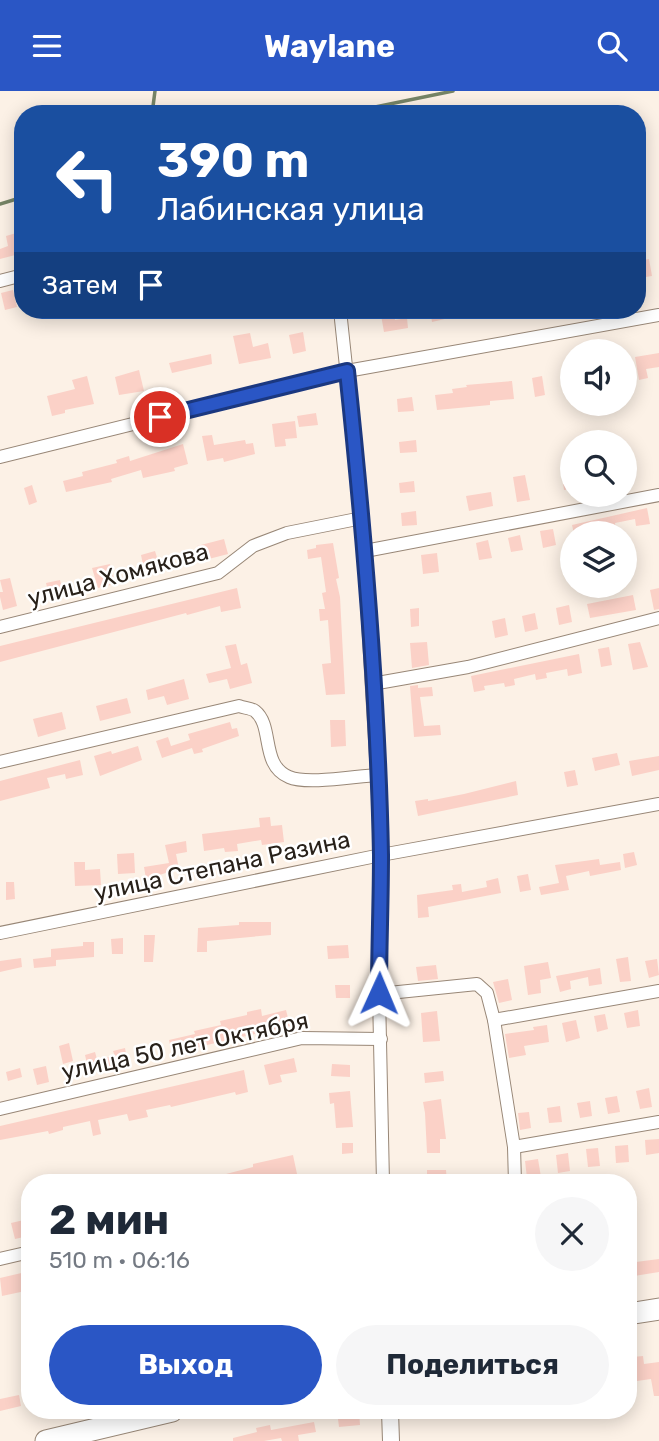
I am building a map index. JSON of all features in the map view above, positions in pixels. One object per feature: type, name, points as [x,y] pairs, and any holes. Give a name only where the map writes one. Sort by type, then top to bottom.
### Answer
[{"type":"main road","points":[[637,1313],[659,1309]]},
{"type":"main road","points":[[46,1441],[138,1419]]},
{"type":"street","points":[[341,319],[365,551],[381,855],[379,993],[383,1174]]},
{"type":"street","points":[[0,457],[347,371],[637,319]]},
{"type":"street","points":[[365,551],[659,495]]},
{"type":"street","name":"улица Хомякова","points":[[0,627],[218,573],[253,547],[287,533],[362,518]]},
{"type":"street","points":[[372,684],[468,667],[659,618]]},
{"type":"street","points":[[0,762],[239,706],[254,710],[262,719],[275,768],[288,777],[303,780],[377,775]]},
{"type":"street","name":"улица Степана Разина","points":[[0,933],[381,855],[659,804]]},
{"type":"street","points":[[379,993],[477,984],[487,993],[494,1020],[514,1147],[515,1174]]},
{"type":"street","points":[[494,1020],[659,991]]},
{"type":"street","name":"улица 50 лет Октября","points":[[0,1109],[302,1038],[381,1039]]},
{"type":"street","points":[[514,1147],[659,1122]]},
{"type":"street","points":[[0,1259],[21,1254]]},
{"type":"street","points":[[390,1419],[391,1441]]},
{"type":"building","points":[[14,234],[14,255],[0,259],[0,249],[8,246],[6,236]]},
{"type":"building","points":[[649,259],[652,276],[646,277],[646,260]]},
{"type":"building","points":[[13,290],[14,308],[5,310],[1,293]]},
{"type":"building","points":[[382,319],[407,319],[408,328],[384,332]]},
{"type":"building","points":[[303,332],[306,351],[293,354],[289,335]]},
{"type":"building","points":[[250,333],[253,347],[268,343],[271,358],[239,364],[233,336]]},
{"type":"building","points":[[659,353],[659,367],[646,369],[648,378],[639,380],[637,357]]},
{"type":"building","points":[[211,354],[212,364],[172,373],[169,363]]},
{"type":"building","points":[[139,370],[144,391],[119,395],[115,377]]},
{"type":"building","points":[[87,376],[94,404],[65,410],[65,413],[52,416],[47,396],[75,389],[72,380]]},
{"type":"building","points":[[542,376],[545,395],[535,397],[532,378]]},
{"type":"building","points":[[512,381],[514,399],[490,401],[490,405],[437,410],[435,395],[453,393],[452,389],[467,387],[466,385]]},
{"type":"building","points":[[412,397],[414,411],[398,412],[397,399]]},
{"type":"building","points":[[316,413],[318,425],[299,427],[297,416]]},
{"type":"building","points":[[295,421],[297,438],[285,439],[286,446],[275,447],[272,424]]},
{"type":"building","points":[[212,435],[214,445],[245,440],[246,444],[253,443],[255,454],[224,462],[223,458],[207,461],[202,436]]},
{"type":"building","points":[[416,440],[417,452],[400,453],[399,442]]},
{"type":"building","points":[[183,444],[188,464],[174,468],[175,471],[143,478],[141,470],[111,479],[112,482],[66,492],[63,481],[83,476],[82,472],[117,463],[116,460],[129,456],[130,461]]},
{"type":"building","points":[[525,475],[530,500],[517,502],[513,477]]},
{"type":"building","points":[[414,481],[415,492],[400,493],[399,483]]},
{"type":"building","points":[[32,485],[37,502],[29,505],[24,488]]},
{"type":"building","points":[[491,492],[493,506],[469,511],[466,496]]},
{"type":"building","points":[[647,508],[650,524],[637,526],[635,519],[590,521]]},
{"type":"building","points":[[416,511],[417,525],[402,526],[401,513]]},
{"type":"building","points":[[553,529],[556,545],[543,548],[540,531]]},
{"type":"building","points":[[520,535],[523,550],[511,552],[508,538]]},
{"type":"building","points":[[224,539],[228,554],[201,561],[197,546]]},
{"type":"building","points":[[488,540],[492,558],[479,560],[476,543]]},
{"type":"building","points":[[333,543],[339,578],[336,579],[340,597],[345,694],[326,695],[322,664],[331,663],[328,620],[320,621],[319,609],[325,609],[322,593],[326,592],[321,557],[308,559],[307,550],[316,548],[316,545]]},
{"type":"building","points":[[155,551],[161,570],[145,574],[141,555]]},
{"type":"building","points":[[437,553],[439,572],[423,574],[421,555]]},
{"type":"building","points":[[110,564],[115,584],[98,588],[92,568]]},
{"type":"building","points":[[10,578],[17,606],[3,610],[0,580]]},
{"type":"building","points":[[60,580],[64,596],[50,600],[46,583]]},
{"type":"building","points":[[237,588],[241,608],[221,612],[220,606],[187,615],[186,613],[0,662],[0,646]]},
{"type":"building","points":[[659,588],[659,609],[654,610],[650,590]]},
{"type":"building","points":[[634,598],[636,610],[590,618],[587,604]]},
{"type":"building","points":[[569,605],[572,622],[559,625],[556,608]]},
{"type":"building","points":[[419,608],[419,626],[411,627],[410,609]]},
{"type":"building","points":[[535,613],[538,629],[525,632],[522,616]]},
{"type":"building","points":[[505,618],[508,635],[495,638],[492,621]]},
{"type":"building","points":[[427,642],[429,665],[412,668],[410,643]]},
{"type":"building","points":[[640,642],[648,667],[633,670],[628,644]]},
{"type":"building","points":[[236,644],[241,665],[247,663],[252,683],[230,689],[227,679],[209,683],[206,674],[231,668],[225,646]]},
{"type":"building","points":[[609,647],[612,665],[601,667],[598,649]]},
{"type":"building","points":[[579,654],[582,673],[568,676],[567,669],[546,673],[547,678],[536,680],[535,674],[514,679],[515,685],[505,687],[504,683],[484,686],[485,690],[474,692],[471,676]]},
{"type":"building","points":[[184,679],[189,699],[167,705],[164,696],[148,700],[146,690]]},
{"type":"building","points":[[418,685],[418,688],[432,687],[433,696],[420,697],[424,726],[440,725],[441,735],[414,737],[410,686]]},
{"type":"building","points":[[127,698],[131,713],[100,721],[96,706]]},
{"type":"building","points":[[62,712],[66,729],[38,737],[33,719]]},
{"type":"building","points":[[330,720],[345,720],[346,746],[331,747]]},
{"type":"building","points":[[230,722],[232,729],[237,728],[239,736],[202,749],[203,752],[194,754],[192,748],[162,758],[156,741],[168,737],[171,746],[190,740],[188,734]]},
{"type":"building","points":[[138,746],[142,760],[100,776],[94,756]]},
{"type":"building","points":[[617,753],[620,765],[595,771],[592,758]]},
{"type":"building","points":[[659,756],[659,770],[632,776],[629,761]]},
{"type":"building","points":[[80,760],[83,775],[66,779],[65,774],[47,778],[50,788],[0,801],[0,781]]},
{"type":"building","points":[[575,770],[578,785],[567,787],[564,772]]},
{"type":"building","points":[[516,781],[518,795],[418,816],[415,801],[464,794]]},
{"type":"building","points":[[270,817],[271,826],[282,825],[284,842],[262,845],[261,840],[237,844],[238,851],[225,852],[224,848],[204,851],[202,834],[260,827],[259,818]]},
{"type":"building","points":[[186,841],[187,852],[176,854],[179,869],[146,879],[144,867],[169,863],[165,845]]},
{"type":"building","points":[[634,852],[637,865],[625,868],[623,854]]},
{"type":"building","points":[[134,853],[135,873],[118,874],[117,854]]},
{"type":"building","points":[[599,859],[600,865],[620,862],[621,870],[590,876],[589,871],[566,876],[569,890],[541,895],[539,887],[559,883],[555,865]]},
{"type":"building","points":[[74,862],[85,862],[85,870],[100,869],[101,885],[75,886]]},
{"type":"building","points":[[528,874],[531,890],[520,892],[517,876]]},
{"type":"building","points":[[498,878],[501,893],[428,907],[429,917],[418,918],[417,895],[453,890],[452,885],[461,884],[462,892],[487,887],[486,881]]},
{"type":"building","points":[[6,882],[14,882],[15,899],[6,900]]},
{"type":"building","points":[[239,922],[271,922],[271,935],[207,941],[207,952],[197,952],[198,928],[239,925]]},
{"type":"building","points":[[144,935],[155,935],[153,962],[144,962]]},
{"type":"building","points":[[123,938],[123,954],[112,954],[111,939]]},
{"type":"building","points":[[83,942],[94,942],[94,957],[56,960],[56,966],[34,968],[33,959],[51,957],[51,949],[83,946]]},
{"type":"building","points":[[348,945],[349,958],[328,959],[327,946]]},
{"type":"building","points":[[628,957],[631,981],[620,982],[616,959]]},
{"type":"building","points":[[21,958],[22,967],[0,972],[0,961]]},
{"type":"building","points":[[657,959],[659,975],[649,978],[645,961]]},
{"type":"building","points":[[548,962],[551,978],[540,980],[541,993],[528,995],[524,966]]},
{"type":"building","points":[[436,965],[438,979],[418,981],[416,967]]},
{"type":"building","points":[[600,968],[602,984],[589,986],[588,977],[570,981],[571,989],[560,992],[556,976]]},
{"type":"building","points":[[508,979],[512,1000],[499,1003],[493,982]]},
{"type":"building","points":[[335,985],[350,985],[350,998],[336,998]]},
{"type":"building","points":[[261,1009],[262,1016],[286,1010],[290,1026],[172,1053],[169,1040],[195,1034],[194,1031],[221,1025],[220,1021]]},
{"type":"building","points":[[638,1010],[640,1026],[627,1028],[624,1013]]},
{"type":"building","points":[[437,1011],[440,1041],[423,1042],[421,1013]]},
{"type":"building","points":[[605,1014],[608,1029],[597,1032],[594,1016]]},
{"type":"building","points":[[576,1020],[580,1038],[566,1042],[562,1023]]},
{"type":"building","points":[[547,1025],[549,1042],[524,1046],[526,1055],[509,1058],[505,1034],[534,1030],[533,1027]]},
{"type":"building","points":[[69,1043],[73,1061],[63,1064],[59,1046]]},
{"type":"building","points":[[125,1048],[128,1064],[89,1072],[85,1055],[95,1052],[97,1059],[115,1056],[113,1051]]},
{"type":"building","points":[[294,1058],[297,1072],[280,1075],[282,1082],[269,1085],[264,1065]]},
{"type":"building","points":[[332,1064],[350,1065],[350,1077],[331,1076]]},
{"type":"building","points":[[46,1066],[49,1082],[37,1085],[33,1069]]},
{"type":"building","points":[[20,1068],[22,1077],[8,1081],[6,1072]]},
{"type":"building","points":[[244,1070],[248,1092],[236,1095],[235,1092],[146,1110],[148,1117],[129,1121],[127,1114],[98,1120],[101,1134],[93,1136],[90,1121],[63,1127],[63,1130],[49,1134],[48,1131],[0,1140],[0,1126]]},
{"type":"building","points":[[443,1071],[444,1081],[425,1083],[424,1073]]},
{"type":"building","points":[[649,1088],[652,1107],[640,1109],[636,1091]]},
{"type":"building","points":[[350,1091],[353,1127],[336,1128],[334,1103],[330,1104],[329,1093]]},
{"type":"building","points":[[617,1096],[620,1112],[608,1114],[605,1098]]},
{"type":"building","points":[[441,1099],[446,1139],[440,1139],[440,1153],[427,1153],[423,1102]]},
{"type":"building","points":[[590,1101],[592,1116],[580,1118],[577,1103]]},
{"type":"building","points":[[560,1106],[562,1122],[549,1123],[547,1108]]},
{"type":"building","points":[[529,1112],[531,1128],[520,1130],[518,1113]]},
{"type":"building","points":[[659,1139],[659,1153],[646,1155],[645,1140]]},
{"type":"building","points":[[342,1143],[353,1143],[353,1153],[342,1154]]},
{"type":"building","points":[[628,1145],[629,1162],[616,1163],[615,1146]]},
{"type":"building","points":[[598,1148],[600,1166],[588,1167],[586,1149]]},
{"type":"building","points":[[568,1153],[570,1171],[558,1173],[556,1155]]},
{"type":"building","points":[[293,1155],[297,1174],[226,1174],[253,1167],[253,1164]]},
{"type":"building","points":[[538,1159],[540,1174],[527,1174],[525,1161]]},
{"type":"building","points":[[427,1170],[446,1170],[446,1174],[427,1174]]},
{"type":"building","points":[[21,1221],[21,1238],[15,1239],[11,1223]]},
{"type":"building","points":[[659,1259],[659,1272],[637,1276],[637,1262]]},
{"type":"building","points":[[21,1273],[21,1292],[2,1296],[0,1278]]},
{"type":"building","points":[[643,1356],[644,1364],[659,1362],[659,1396],[654,1396],[651,1379],[637,1381],[637,1357]]},
{"type":"building","points":[[19,1395],[21,1406],[0,1411],[0,1399]]},
{"type":"building","points":[[338,1419],[360,1419],[360,1425],[339,1427]]},
{"type":"building","points":[[314,1422],[316,1432],[298,1435],[299,1441],[282,1441],[281,1438],[233,1441],[233,1438],[257,1432],[256,1428],[270,1425],[271,1430]]},
{"type":"waterway","points":[[153,105],[155,91]]},
{"type":"waterway","points":[[385,105],[453,91]]},
{"type":"waterway","points":[[0,204],[14,200]]},
{"type":"route","points":[[160,417],[347,371],[365,551],[374,707],[381,855],[379,993]]}]
